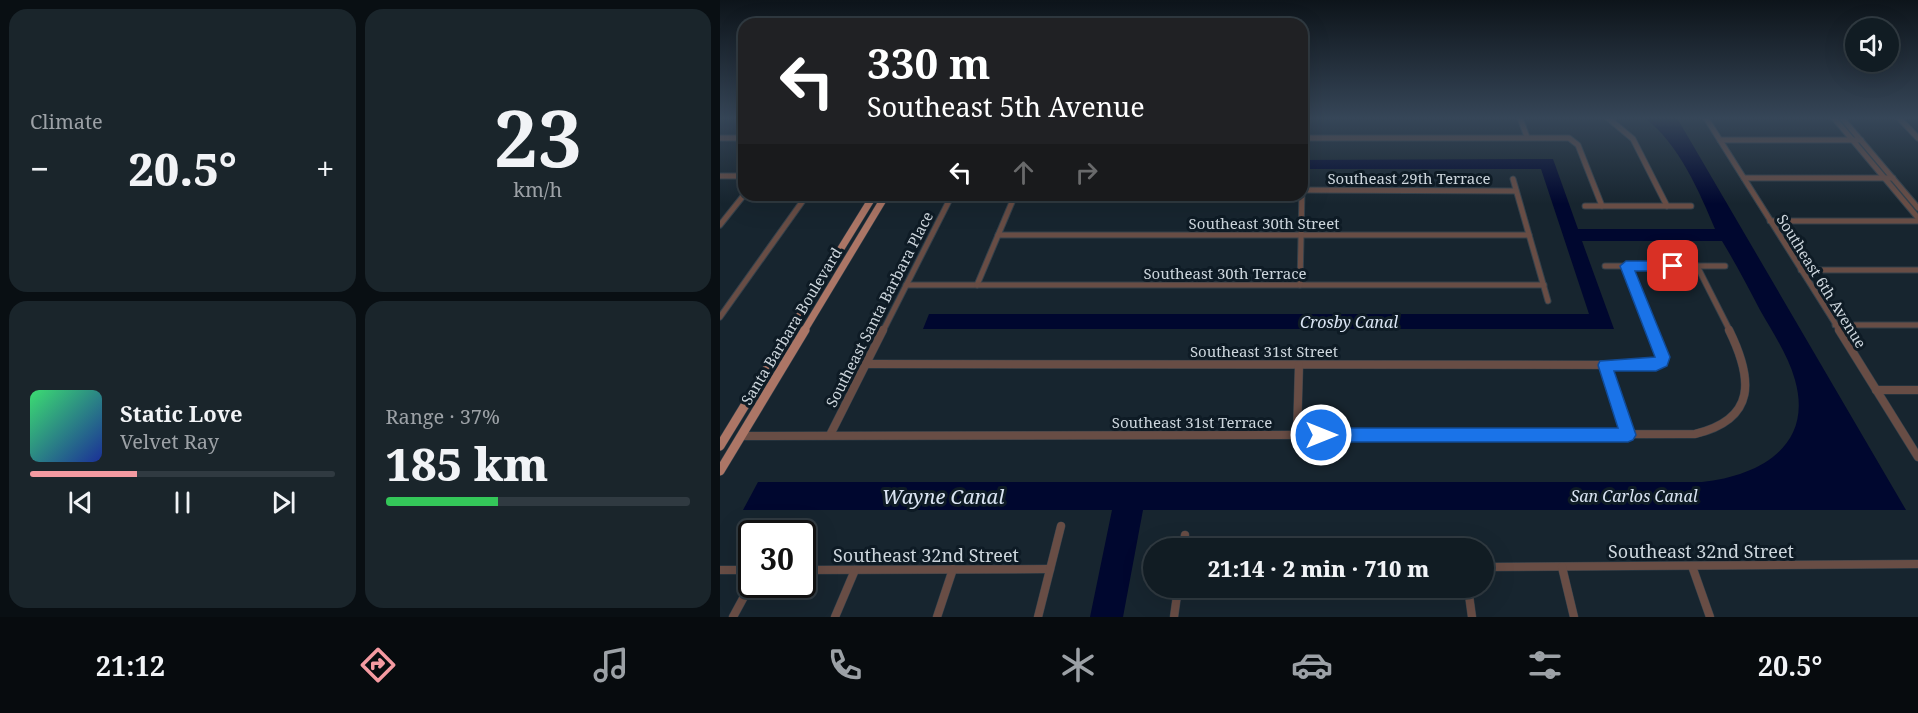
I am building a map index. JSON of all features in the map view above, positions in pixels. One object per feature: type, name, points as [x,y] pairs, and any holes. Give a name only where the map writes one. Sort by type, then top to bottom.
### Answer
[{"type":"main road","name":"Santa Barbara Boulevard","points":[[720,446],[723,436],[870,201]]},
{"type":"main road","name":"Santa Barbara Boulevard","points":[[720,471],[882,201]]},
{"type":"street","points":[[1576,147],[1602,206]]},
{"type":"street","points":[[1637,147],[1667,206]]},
{"type":"street","name":"Southeast 6th Avenue","points":[[1724,147],[1918,457]]},
{"type":"street","points":[[1859,147],[1918,220]]},
{"type":"street","points":[[1867,147],[1918,208]]},
{"type":"street","points":[[720,176],[738,176]]},
{"type":"street","points":[[1744,178],[1893,178]]},
{"type":"street","points":[[1513,179],[1548,301]]},
{"type":"street","name":"Southeast 29th Terrace","points":[[1308,190],[1516,190]]},
{"type":"street","points":[[720,225],[739,201]]},
{"type":"street","points":[[720,317],[802,201]]},
{"type":"street","name":"Southeast Santa Barbara Place","points":[[830,435],[949,201]]},
{"type":"street","points":[[977,285],[1013,201]]},
{"type":"street","points":[[1300,285],[1302,201]]},
{"type":"street","points":[[1585,206],[1691,206]]},
{"type":"street","points":[[1770,221],[1918,220]]},
{"type":"street","name":"Southeast 30th Street","points":[[999,235],[1529,235]]},
{"type":"street","points":[[1605,266],[1725,266]]},
{"type":"street","name":"Southeast 31st Street","points":[[866,364],[1654,365],[1661,362],[1662,355],[1626,266]]},
{"type":"street","name":"Southeast 31st Terrace","points":[[742,436],[1702,433],[1729,421],[1741,406],[1747,384],[1743,362],[1697,266]]},
{"type":"street","points":[[1801,270],[1918,270]]},
{"type":"street","name":"Southeast 30th Terrace","points":[[906,285],[1544,285]]},
{"type":"street","points":[[720,304],[729,304]]},
{"type":"street","points":[[1835,325],[1918,325]]},
{"type":"street","points":[[1297,435],[1299,364]]},
{"type":"street","points":[[1605,365],[1628,435]]},
{"type":"street","points":[[1876,390],[1918,390]]},
{"type":"street","points":[[1038,617],[1061,526]]},
{"type":"street","name":"Southeast 32nd Street","points":[[1494,567],[1918,564]]},
{"type":"street","points":[[1692,566],[1710,617]]},
{"type":"street","points":[[1562,567],[1574,617]]},
{"type":"street","points":[[937,617],[953,569]]},
{"type":"street","name":"Southeast 32nd Street","points":[[816,570],[1050,569]]},
{"type":"street","points":[[720,570],[738,570]]},
{"type":"street","points":[[835,617],[855,570]]},
{"type":"street","points":[[733,617],[743,598]]},
{"type":"street","points":[[1174,617],[1177,598]]},
{"type":"street","points":[[1469,598],[1472,617]]},
{"type":"water","points":[[1672,147],[1694,147],[1906,510],[1143,510],[1123,617],[1090,617],[1112,510],[743,510],[758,482],[1702,482],[1743,473],[1777,454],[1789,440],[1796,423],[1799,403],[1795,380],[1784,353],[1722,241],[1582,241],[1614,329],[923,329],[929,314],[1589,314],[1541,169],[1308,169],[1308,160],[1553,159],[1578,229],[1715,229]]},
{"type":"route","points":[[1321,435],[1628,435],[1605,365],[1656,365],[1663,357],[1626,266],[1673,266]]},
{"type":"water label","name":"Crosby Canal","points":[[1349,322]]},
{"type":"water label","name":"Wayne Canal","points":[[943,496]]},
{"type":"water label","name":"San Carlos Canal","points":[[1634,496]]}]
